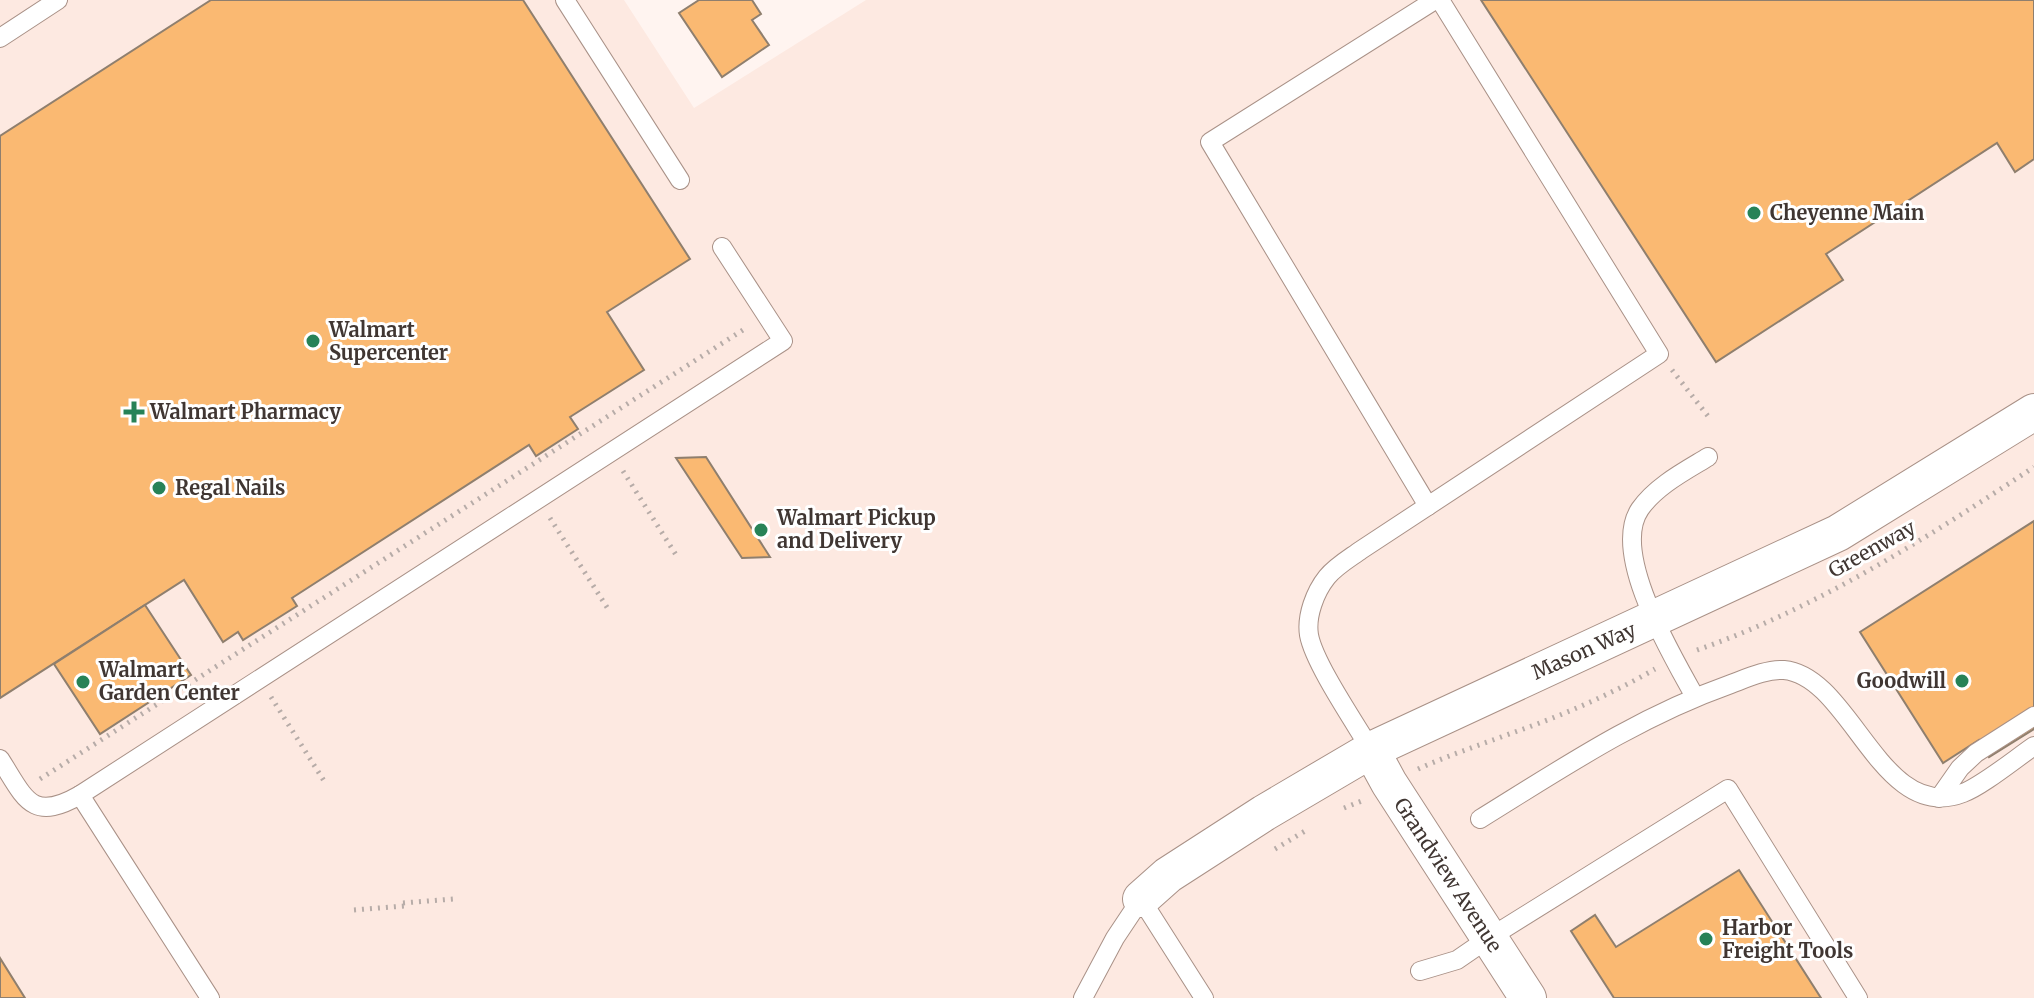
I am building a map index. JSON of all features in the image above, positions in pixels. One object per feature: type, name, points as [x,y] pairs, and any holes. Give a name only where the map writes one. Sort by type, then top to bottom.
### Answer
[{"type":"street","name":"Mason Way","points":[[1141,899],[1168,875],[1371,750],[1838,533],[2034,412]]},
{"type":"street","name":"Grandview Avenue","points":[[1371,750],[1389,783],[1528,998]]},
{"type":"lane","points":[[0,38],[58,0]]},
{"type":"lane","points":[[565,0],[680,180]]},
{"type":"lane","points":[[1371,750],[1315,653],[1309,633],[1317,591],[1329,574],[1659,354],[1438,0],[1210,142],[1428,506]]},
{"type":"lane","points":[[0,759],[25,797],[37,806],[54,808],[80,795],[783,341],[722,247]]},
{"type":"lane","points":[[1695,697],[1655,618],[1634,559],[1631,535],[1633,522],[1650,497],[1708,457]]},
{"type":"lane","points":[[1480,819],[1628,728],[1695,697],[1781,670],[1799,673],[1817,684],[1894,777],[1919,792],[1939,798],[1963,793],[2034,746]]},
{"type":"lane","points":[[1939,798],[1960,768],[1976,753],[2034,716]]},
{"type":"lane","points":[[1420,971],[1457,960],[1728,789],[1858,998]]},
{"type":"lane","points":[[80,795],[210,998]]},
{"type":"lane","points":[[1083,998],[1115,938],[1141,899],[1204,998]]},
{"type":"path","points":[[36,782],[766,315]]},
{"type":"path","points":[[1659,354],[1711,420]]},
{"type":"path","name":"Greenway","points":[[1716,643],[1852,579],[1940,530],[2034,467]]},
{"type":"path","points":[[621,468],[678,558]]},
{"type":"path","points":[[548,516],[610,612]]},
{"type":"path","points":[[1433,762],[1584,704],[1634,681]]},
{"type":"path","points":[[270,695],[326,784]]},
{"type":"path","points":[[354,910],[453,899]]},
{"type":"shaded area","points":[[0,0],[624,0],[694,108],[866,0],[2034,0],[2034,998],[0,998]]},
{"type":"building","name":"Walmart Supercenter","points":[[211,0],[523,0],[690,259],[607,312],[644,370],[570,417],[578,429],[536,456],[529,445],[292,598],[297,606],[243,640],[238,632],[223,642],[184,580],[0,698],[0,136]]},
{"type":"building","points":[[699,0],[752,0],[761,14],[752,20],[769,45],[722,77],[679,13]]},
{"type":"building","name":"Cheyenne Main","points":[[1481,0],[2034,0],[2034,159],[2015,172],[1997,143],[1826,254],[1843,280],[1716,362]]},
{"type":"building","points":[[706,457],[770,557],[742,558],[676,458]]},
{"type":"building","name":"Goodwill","points":[[2034,521],[2034,729],[1989,757],[1979,740],[1943,763],[1860,632]]},
{"type":"building","points":[[145,605],[191,675],[100,734],[54,664]]},
{"type":"building","name":"Harbor Freight Tools","points":[[1739,870],[1821,998],[1614,998],[1571,931],[1595,915],[1616,947]]},
{"type":"building","points":[[0,958],[25,998],[0,998]]},
{"type":"place","name":"Cheyenne Main","points":[[1754,213]]},
{"type":"place","name":"Walmart Supercenter","points":[[313,341]]},
{"type":"place","name":"Walmart Pharmacy","points":[[134,412]]},
{"type":"place","name":"Regal Nails","points":[[159,488]]},
{"type":"place","name":"Walmart Pickup and Delivery","points":[[761,530]]},
{"type":"place","name":"Goodwill","points":[[1962,681]]},
{"type":"place","name":"Walmart Garden Center","points":[[83,682]]},
{"type":"place","name":"Harbor Freight Tools","points":[[1706,939]]}]
